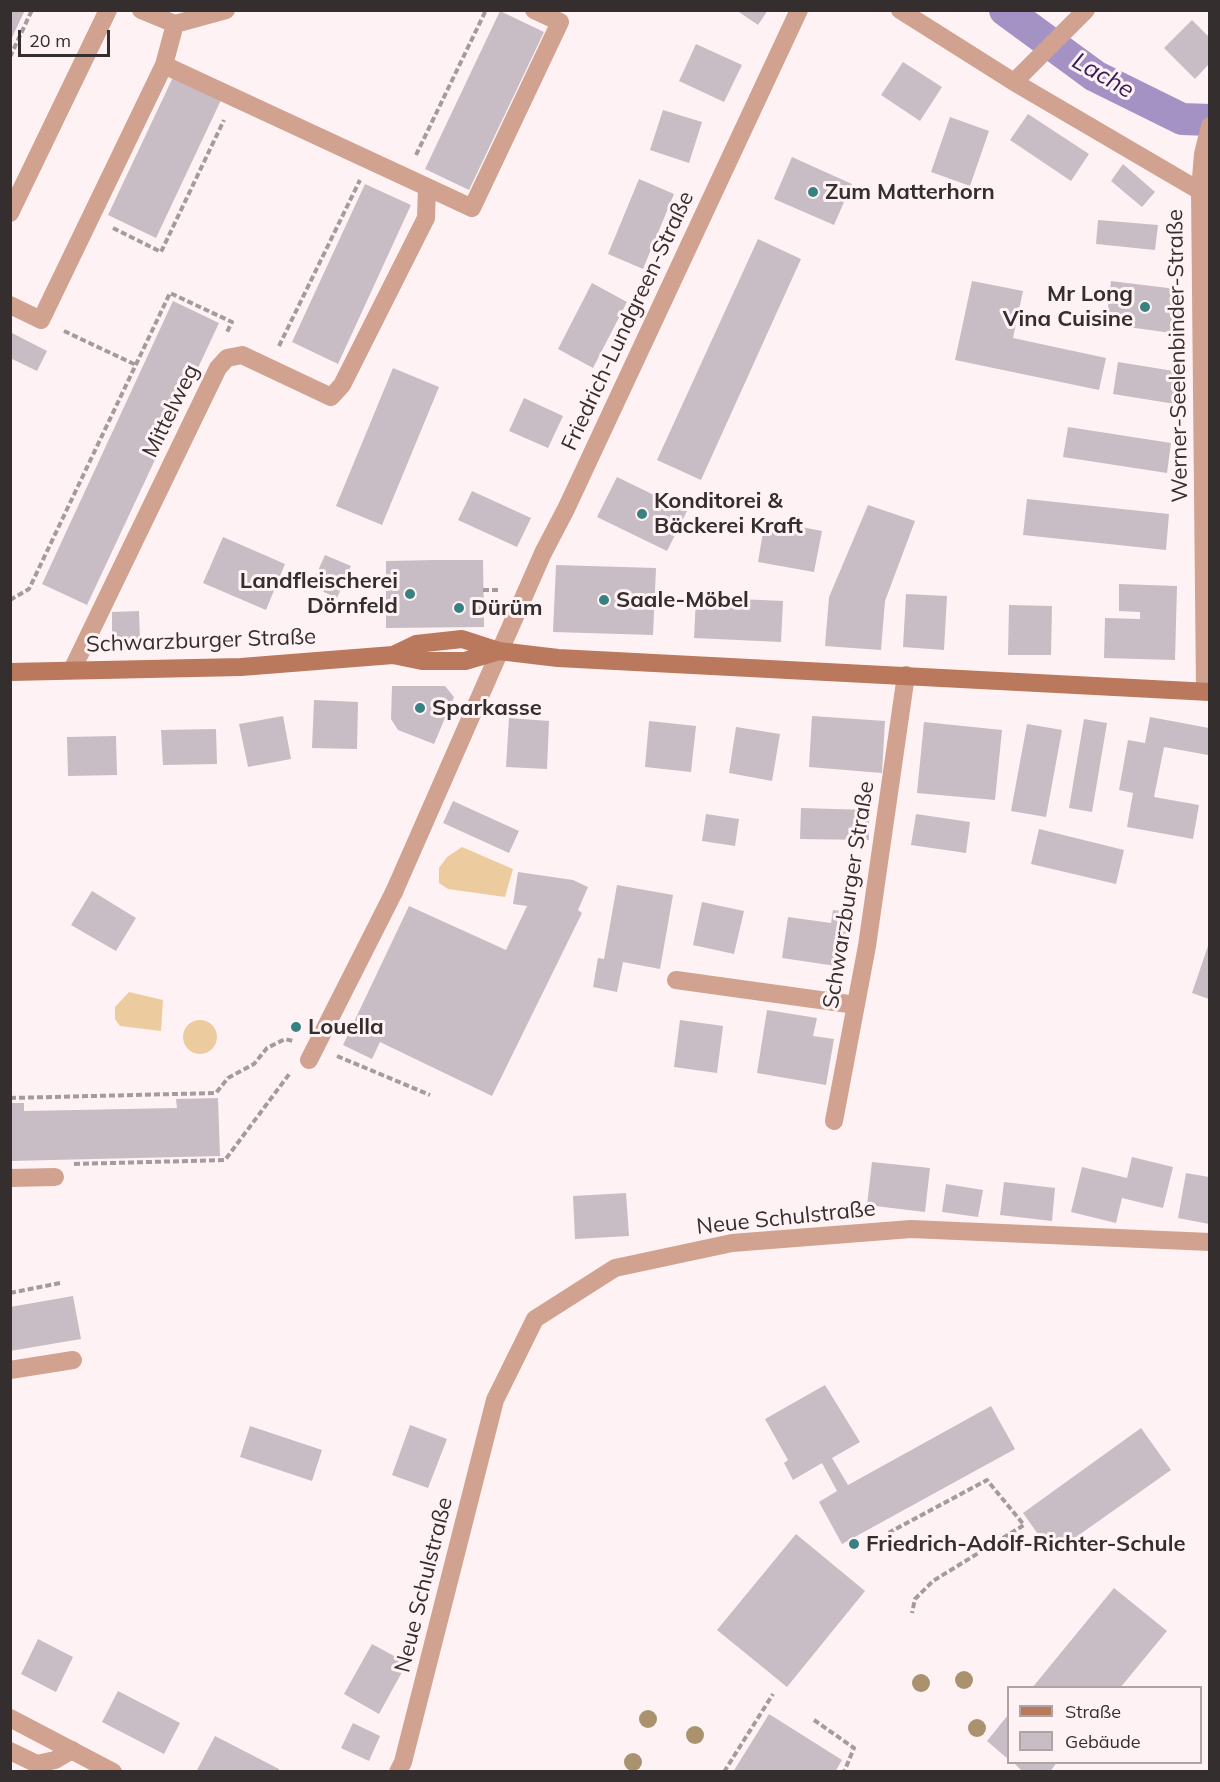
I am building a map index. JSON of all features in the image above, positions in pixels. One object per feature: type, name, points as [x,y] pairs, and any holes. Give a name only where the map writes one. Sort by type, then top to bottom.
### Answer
[{"type":"street","points":[[10,213],[108,10]]},
{"type":"street","points":[[141,10],[175,24],[226,10]]},
{"type":"street","points":[[164,65],[472,208],[560,22],[534,10]]},
{"type":"street","name":"Friedrich-Lundgreen-Straße","points":[[312,1053],[394,892],[499,651],[799,10]]},
{"type":"street","name":"Werner-Seelenbinder-Straße","points":[[900,10],[1014,82],[1200,191],[1207,563],[1207,692]]},
{"type":"street","points":[[1014,82],[1083,14]]},
{"type":"street","points":[[10,305],[41,320],[164,65],[175,24]]},
{"type":"street","points":[[1200,191],[1203,154],[1209,126]]},
{"type":"street","name":"Mittelweg","points":[[72,670],[218,368],[227,358],[242,356],[331,397],[342,385],[426,218],[427,187]]},
{"type":"street","name":"Schwarzburger Straße","points":[[10,672],[241,667],[393,655],[422,661],[465,661],[499,651],[569,658],[1207,692]]},
{"type":"street","name":"Schwarzburger Straße","points":[[834,1121],[876,887],[906,675]]},
{"type":"street","points":[[676,980],[856,1005]]},
{"type":"street","points":[[10,1178],[55,1177]]},
{"type":"street","name":"Neue Schulstraße","points":[[404,1768],[495,1400],[535,1319],[615,1268],[732,1243],[912,1229],[1209,1242]]},
{"type":"street","points":[[10,1370],[73,1360]]},
{"type":"street","points":[[10,1718],[113,1772]]},
{"type":"street","points":[[10,1751],[37,1764],[55,1760],[72,1750]]},
{"type":"street","points":[[61,1772],[72,1750]]},
{"type":"path","points":[[10,57],[32,10]]},
{"type":"path","points":[[406,177],[486,10]]},
{"type":"path","points":[[91,217],[161,252],[235,98]]},
{"type":"path","points":[[268,368],[369,161]]},
{"type":"path","points":[[10,600],[29,589],[170,293],[232,322],[222,344],[227,358]]},
{"type":"path","points":[[41,320],[136,365]]},
{"type":"path","points":[[483,590],[498,589]]},
{"type":"path","points":[[10,1098],[216,1093],[228,1078],[254,1064],[267,1048],[285,1039],[312,1053],[430,1095]]},
{"type":"path","points":[[55,1177],[55,1164],[225,1160],[300,1061],[312,1053]]},
{"type":"path","points":[[10,1293],[60,1283]]},
{"type":"path","points":[[891,1544],[890,1532],[987,1480],[1024,1526],[933,1581],[915,1599],[912,1613]]},
{"type":"path","points":[[724,1772],[773,1694]]},
{"type":"path","points":[[814,1720],[854,1748],[844,1772]]},
{"type":"shaded area","points":[[462,847],[513,869],[505,897],[448,889],[439,883],[439,868],[447,857]]},
{"type":"shaded area","points":[[129,992],[163,1000],[161,1031],[120,1026],[115,1019],[115,1007]]},
{"type":"shaded area","points":[[200,1020],[212,1025],[217,1037],[212,1049],[200,1054],[188,1049],[183,1037],[188,1025]]},
{"type":"building","points":[[10,10],[25,10],[10,42]]},
{"type":"building","points":[[736,10],[768,10],[758,25]]},
{"type":"building","points":[[500,11],[544,32],[469,190],[425,169]]},
{"type":"building","points":[[1192,20],[1209,37],[1209,64],[1195,79],[1164,48]]},
{"type":"building","points":[[696,44],[742,65],[724,102],[679,81]]},
{"type":"building","points":[[903,62],[942,87],[920,121],[881,95]]},
{"type":"building","points":[[174,75],[222,98],[156,238],[108,215]]},
{"type":"building","points":[[663,110],[702,122],[689,163],[650,150]]},
{"type":"building","points":[[1028,114],[1089,154],[1071,181],[1010,140]]},
{"type":"building","points":[[950,117],[989,131],[970,186],[931,172]]},
{"type":"building","name":"Zum Matterhorn","points":[[792,157],[852,184],[834,225],[774,199]]},
{"type":"building","points":[[1123,164],[1155,192],[1142,207],[1111,181]]},
{"type":"building","points":[[639,179],[674,194],[643,269],[608,254]]},
{"type":"building","points":[[365,184],[411,205],[338,364],[292,342]]},
{"type":"building","points":[[1098,220],[1158,225],[1155,250],[1096,244]]},
{"type":"building","points":[[758,239],[801,259],[701,480],[657,460]]},
{"type":"building","points":[[972,281],[1023,291],[1013,338],[1106,358],[1099,390],[955,360]]},
{"type":"building","name":"Mr Long Vina Cuisine","points":[[1111,281],[1184,290],[1179,334],[1106,324]]},
{"type":"building","points":[[592,283],[627,302],[593,368],[558,349]]},
{"type":"building","points":[[173,301],[219,323],[87,605],[42,584]]},
{"type":"building","points":[[10,332],[47,351],[37,371],[10,358]]},
{"type":"building","points":[[1118,362],[1180,372],[1175,404],[1113,394]]},
{"type":"building","points":[[393,368],[439,387],[382,525],[336,506]]},
{"type":"building","points":[[524,398],[563,416],[548,448],[509,431]]},
{"type":"building","points":[[1068,427],[1171,443],[1167,473],[1063,457]]},
{"type":"building","name":"Konditorei & Bäckerei Kraft","points":[[617,477],[687,511],[667,551],[597,517]]},
{"type":"building","points":[[472,491],[531,518],[517,547],[458,520]]},
{"type":"building","points":[[1027,499],[1169,514],[1166,550],[1023,535]]},
{"type":"building","points":[[868,505],[915,521],[885,601],[881,650],[825,646],[829,597]]},
{"type":"building","points":[[765,520],[822,531],[814,572],[758,562]]},
{"type":"building","points":[[223,537],[285,564],[266,610],[203,583]]},
{"type":"building","points":[[325,555],[351,566],[337,598],[311,586]]},
{"type":"building","points":[[483,560],[484,627],[386,628],[386,561]]},
{"type":"building","name":"Saale-Möbel","points":[[556,565],[656,568],[653,635],[553,632]]},
{"type":"building","points":[[1119,584],[1177,586],[1175,660],[1104,658],[1105,618],[1140,619],[1140,612],[1119,611]]},
{"type":"building","points":[[906,594],[947,596],[944,650],[903,647]]},
{"type":"building","points":[[696,597],[783,601],[781,642],[694,638]]},
{"type":"building","points":[[1009,605],[1052,606],[1051,655],[1008,655]]},
{"type":"building","points":[[139,611],[140,640],[112,640],[112,612]]},
{"type":"building","name":"Sparkasse","points":[[392,686],[445,686],[454,697],[434,744],[398,730],[391,719]]},
{"type":"building","points":[[314,700],[358,702],[357,749],[312,748]]},
{"type":"building","points":[[283,716],[291,759],[248,767],[239,724]]},
{"type":"building","points":[[812,716],[885,721],[882,773],[809,767]]},
{"type":"building","points":[[1150,717],[1209,728],[1208,755],[1164,747],[1154,797],[1199,805],[1193,839],[1127,827],[1133,793],[1119,790],[1128,740],[1145,743]]},
{"type":"building","points":[[509,718],[549,721],[547,769],[506,767]]},
{"type":"building","points":[[1084,719],[1107,723],[1092,812],[1069,808]]},
{"type":"building","points":[[649,721],[696,726],[691,772],[645,767]]},
{"type":"building","points":[[924,722],[1002,730],[995,800],[917,793]]},
{"type":"building","points":[[1027,724],[1062,730],[1046,817],[1011,811]]},
{"type":"building","points":[[736,727],[780,734],[772,781],[729,773]]},
{"type":"building","points":[[216,729],[217,764],[163,765],[161,730]]},
{"type":"building","points":[[116,736],[117,775],[68,776],[67,737]]},
{"type":"building","points":[[453,801],[519,831],[509,853],[443,823]]},
{"type":"building","points":[[801,808],[869,810],[869,840],[800,839]]},
{"type":"building","points":[[706,814],[739,819],[735,846],[702,841]]},
{"type":"building","points":[[916,814],[970,822],[966,853],[911,845]]},
{"type":"building","points":[[1039,829],[1124,850],[1116,884],[1031,864]]},
{"type":"building","points":[[518,872],[573,880],[588,887],[578,910],[582,913],[492,1096],[380,1042],[372,1059],[343,1045],[409,906],[506,950],[527,906],[513,904]]},
{"type":"building","points":[[617,885],[673,895],[660,969],[623,962],[617,992],[593,987],[598,958],[604,959]]},
{"type":"building","points":[[92,891],[136,918],[116,951],[71,925]]},
{"type":"building","points":[[702,902],[744,911],[734,954],[693,945]]},
{"type":"building","points":[[833,910],[850,912],[843,967],[782,958],[788,917],[831,923]]},
{"type":"building","points":[[1209,943],[1209,999],[1192,993]]},
{"type":"building","points":[[767,1010],[817,1018],[813,1036],[834,1039],[826,1085],[757,1073]]},
{"type":"building","points":[[680,1020],[723,1026],[717,1073],[674,1067]]},
{"type":"building","points":[[218,1098],[220,1156],[10,1161],[10,1103],[24,1103],[24,1111],[177,1108],[176,1099]]},
{"type":"building","points":[[1132,1157],[1173,1167],[1163,1208],[1122,1198],[1116,1223],[1071,1212],[1082,1167],[1127,1178]]},
{"type":"building","points":[[872,1162],[930,1168],[925,1212],[867,1205]]},
{"type":"building","points":[[1186,1173],[1209,1177],[1209,1224],[1178,1218]]},
{"type":"building","points":[[1004,1182],[1055,1188],[1052,1221],[1000,1215]]},
{"type":"building","points":[[946,1184],[983,1190],[978,1217],[942,1212]]},
{"type":"building","points":[[626,1193],[629,1236],[575,1239],[573,1196]]},
{"type":"building","points":[[73,1296],[81,1339],[10,1351],[10,1307]]},
{"type":"building","points":[[825,1385],[860,1442],[832,1458],[848,1485],[991,1406],[1015,1449],[842,1544],[819,1502],[837,1491],[822,1463],[793,1480],[784,1463],[788,1460],[765,1419]]},
{"type":"building","points":[[410,1425],[447,1439],[428,1488],[392,1475]]},
{"type":"building","points":[[250,1426],[322,1450],[312,1481],[240,1457]]},
{"type":"building","points":[[1141,1428],[1171,1470],[1052,1554],[1023,1513]]},
{"type":"building","points":[[796,1534],[865,1591],[787,1687],[717,1630]]},
{"type":"building","points":[[1114,1588],[1167,1631],[1122,1686],[1034,1686]]},
{"type":"building","points":[[38,1639],[73,1657],[56,1692],[21,1674]]},
{"type":"building","points":[[372,1644],[407,1663],[379,1714],[344,1694]]},
{"type":"building","points":[[118,1691],[180,1723],[164,1754],[102,1722]]},
{"type":"building","points":[[769,1714],[842,1760],[835,1772],[733,1772]]},
{"type":"building","points":[[1007,1716],[1007,1758],[987,1741]]},
{"type":"building","points":[[353,1723],[380,1736],[369,1761],[341,1748]]},
{"type":"building","points":[[215,1736],[279,1769],[278,1772],[196,1772]]},
{"type":"building","points":[[1015,1764],[1056,1764],[1050,1772],[1023,1772]]},
{"type":"waterway","name":"Lache","points":[[1005,10],[1095,76],[1182,119],[1210,120]]},
{"type":"place","name":"Zum Matterhorn","points":[[813,192]]},
{"type":"place","name":"Mr Long Vina Cuisine","points":[[1145,307]]},
{"type":"place","name":"Konditorei & Bäckerei Kraft","points":[[642,514]]},
{"type":"place","name":"Landfleischerei Dörnfeld","points":[[410,594]]},
{"type":"place","name":"Saale-Möbel","points":[[604,600]]},
{"type":"place","name":"Dürüm","points":[[459,608]]},
{"type":"place","name":"Sparkasse","points":[[420,708]]},
{"type":"place","name":"Louella","points":[[296,1027]]},
{"type":"place","name":"Friedrich-Adolf-Richter-Schule","points":[[854,1544]]}]
